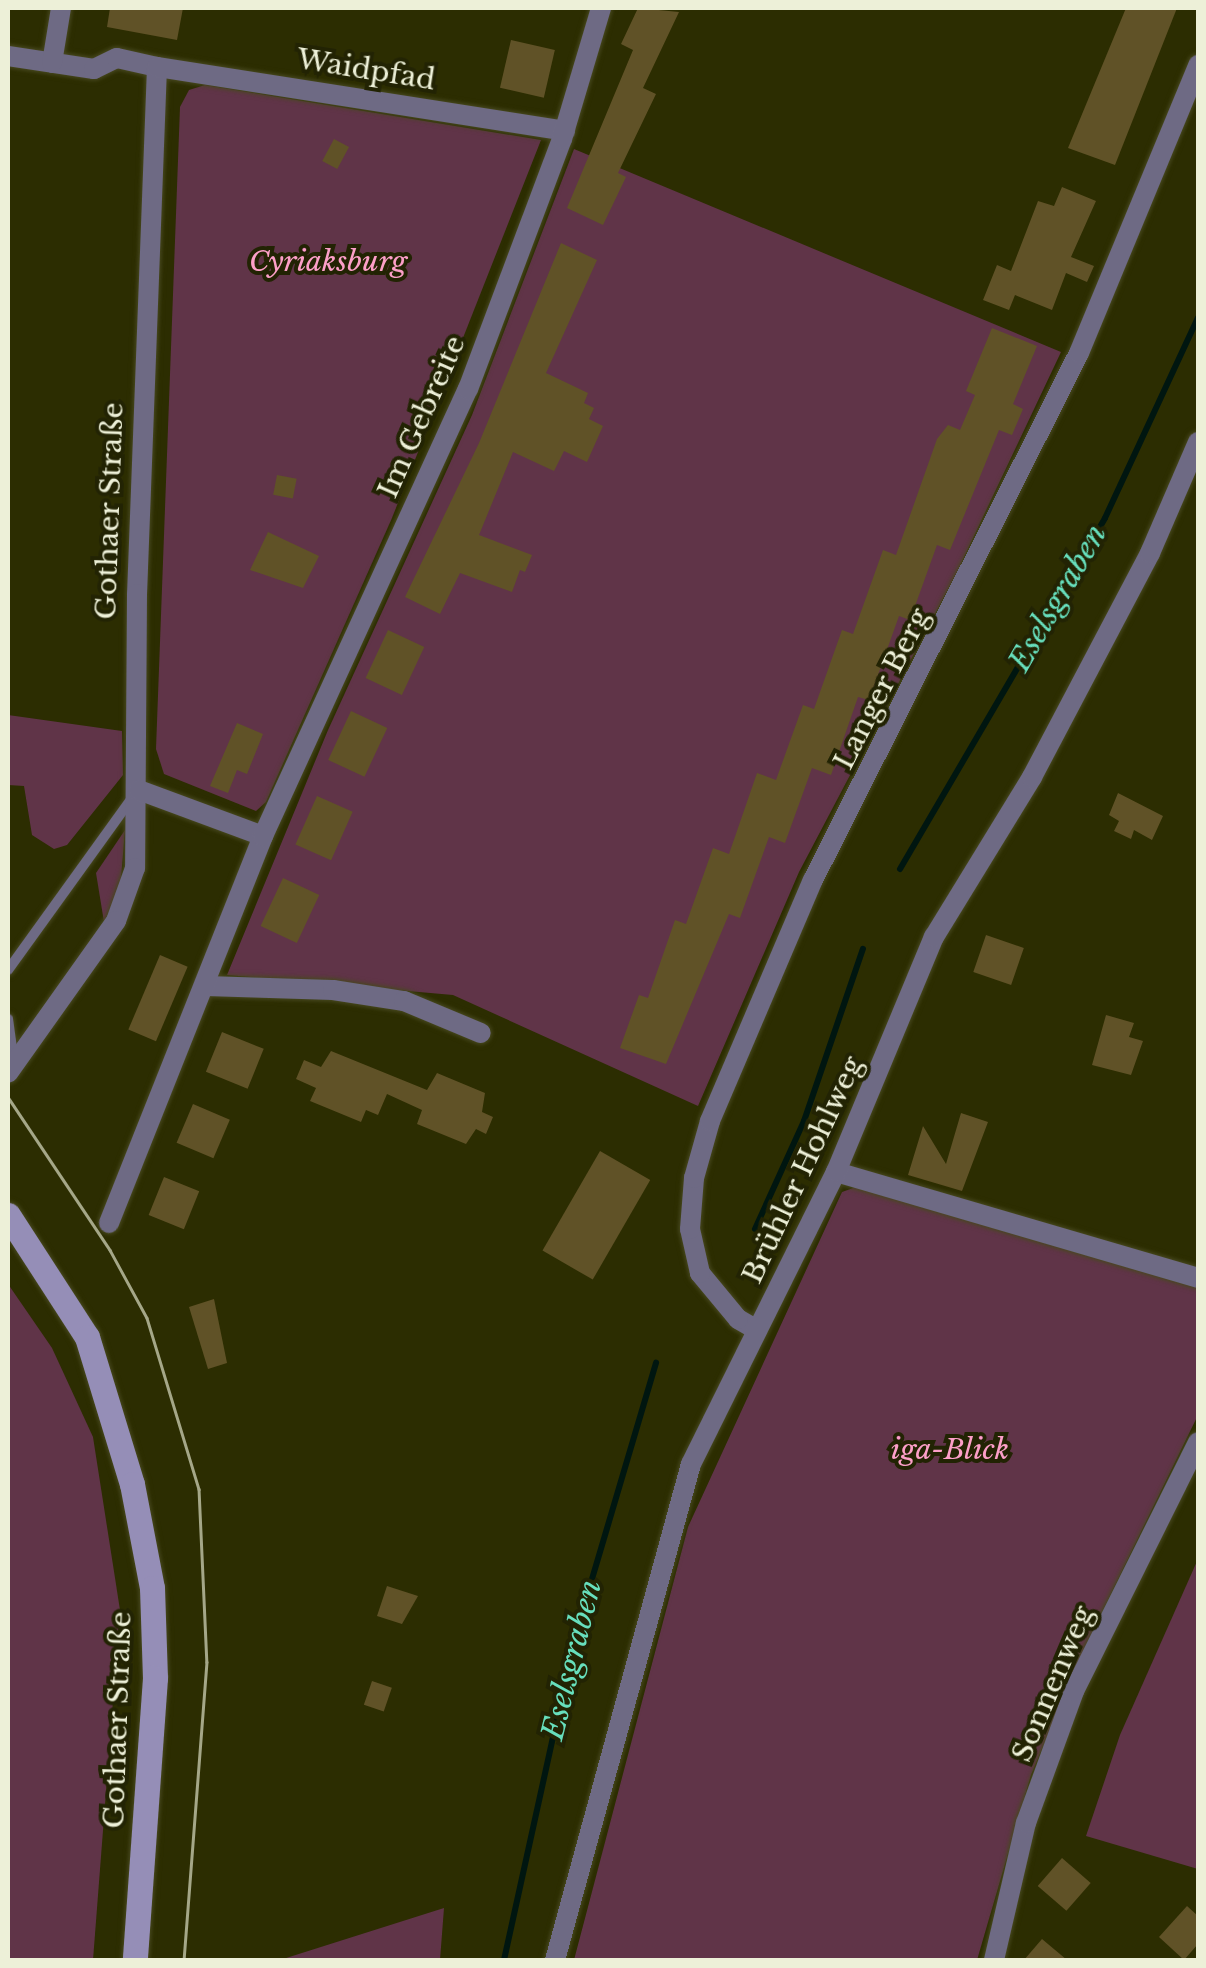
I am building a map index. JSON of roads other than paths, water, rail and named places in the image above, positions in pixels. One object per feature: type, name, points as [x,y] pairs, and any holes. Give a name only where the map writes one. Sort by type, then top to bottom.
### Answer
[{"type":"main road","name":"Gothaer Straße","points":[[8,1215],[87,1337],[132,1484],[152,1588],[156,1678],[135,1960]]},
{"type":"street","points":[[52,63],[62,8]]},
{"type":"street","name":"Im Gebreite","points":[[110,1223],[263,836],[468,390],[565,131],[600,8]]},
{"type":"street","points":[[8,56],[94,69],[118,58],[157,67]]},
{"type":"street","name":"Langer Berg","points":[[757,1330],[738,1319],[700,1273],[690,1229],[694,1178],[710,1121],[806,896],[1079,353],[1198,65]]},
{"type":"street","name":"Waidpfad","points":[[157,67],[565,131]]},
{"type":"street","name":"Gothaer Straße","points":[[11,1069],[116,921],[135,868],[137,594],[157,67]]},
{"type":"street","name":"Brühler Hohlweg","points":[[556,1960],[677,1507],[757,1330],[836,1172],[934,937],[1041,760],[1150,553],[1198,442]]},
{"type":"street","points":[[138,790],[263,836]]},
{"type":"street","points":[[206,986],[333,990],[404,1001],[482,1034]]},
{"type":"street","points":[[836,1172],[1198,1278]]},
{"type":"street","name":"Sonnenweg","points":[[994,1960],[1026,1824],[1074,1691],[1198,1442]]},
{"type":"lane","points":[[8,970],[138,790]]},
{"type":"lane","points":[[8,1019],[11,1069]]},
{"type":"waterway","name":"Eselsgraben","points":[[900,869],[1105,518],[1198,318]]},
{"type":"waterway","name":"Eselsgraben","points":[[755,1229],[804,1121],[863,949]]},
{"type":"waterway","name":"Eselsgraben","points":[[504,1960],[576,1633],[656,1363]]},
{"type":"tram line","points":[[8,1097],[110,1250],[147,1318],[199,1489],[207,1662],[184,1960]]},
{"type":"park label","name":"Cyriaksburg","points":[[328,262]]},
{"type":"park label","name":"iga-Blick","points":[[950,1450]]}]
